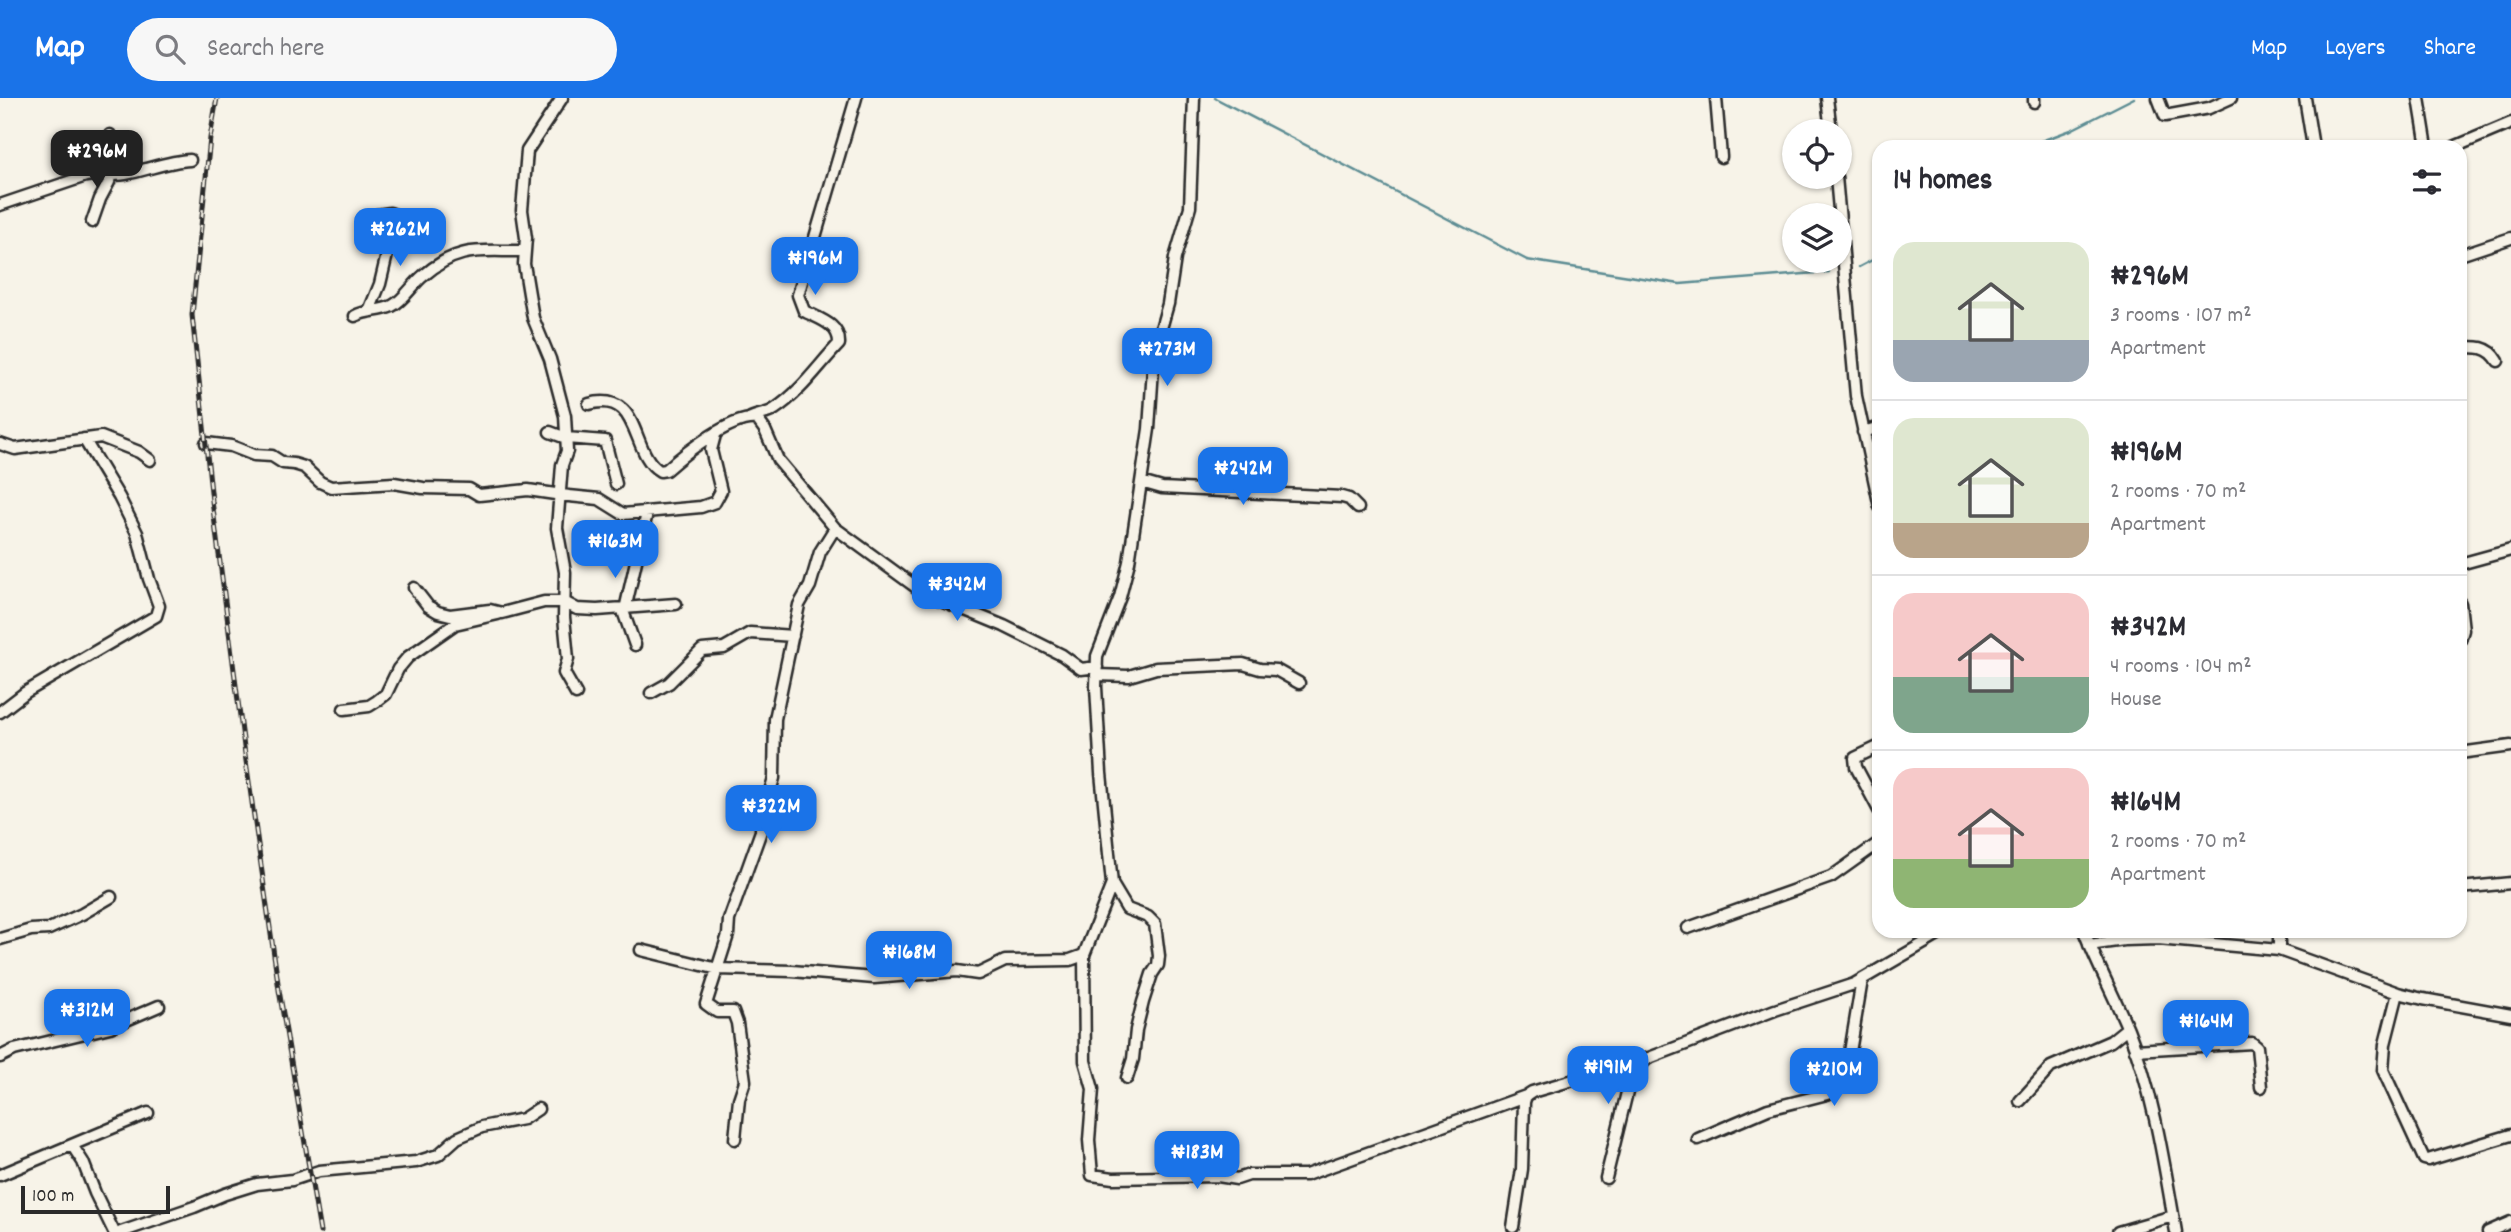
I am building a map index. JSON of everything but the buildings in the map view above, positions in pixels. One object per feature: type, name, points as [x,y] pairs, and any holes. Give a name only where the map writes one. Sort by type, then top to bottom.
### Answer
[{"type":"street","points":[[548,98],[561,99],[527,150],[522,210],[526,238],[524,264],[533,318],[554,373],[565,416],[567,451],[562,465],[557,528],[565,572],[568,659],[565,673],[576,694]]},
{"type":"street","points":[[589,404],[599,401],[609,403],[627,414],[647,457],[653,466],[664,471],[715,435],[757,414],[772,412],[790,397],[839,344],[839,335],[834,327],[804,311],[798,295],[856,98]]},
{"type":"street","points":[[1127,1077],[1133,1059],[1143,1002],[1159,961],[1157,929],[1148,917],[1127,909],[1112,884],[1104,821],[1097,656],[1127,572],[1149,429],[1154,353],[1168,304],[1175,258],[1190,207],[1194,98]]},
{"type":"street","points":[[1716,98],[1721,156]]},
{"type":"street","points":[[1827,98],[1829,119]]},
{"type":"street","points":[[2158,98],[2165,116],[2209,108],[2231,98]]},
{"type":"street","points":[[2305,98],[2312,140]]},
{"type":"street","points":[[2419,98],[2426,140]]},
{"type":"street","points":[[2467,142],[2511,123]]},
{"type":"street","points":[[92,222],[109,182],[112,163],[110,135]]},
{"type":"street","points":[[0,205],[86,177],[99,174],[120,175],[190,160]]},
{"type":"street","points":[[1837,189],[1856,396],[1872,472]]},
{"type":"street","points":[[377,215],[390,213],[414,220],[433,230]]},
{"type":"street","points":[[369,311],[380,284],[389,246],[414,220]]},
{"type":"street","points":[[2467,253],[2511,238]]},
{"type":"street","points":[[355,316],[395,305],[433,268],[467,251],[526,251]]},
{"type":"street","points":[[2467,348],[2484,348],[2493,353],[2498,361]]},
{"type":"street","points":[[748,419],[757,419],[765,430],[778,460],[835,528],[923,593],[1004,626],[1062,655],[1081,668],[1129,676],[1156,668],[1243,664],[1276,670],[1299,683]]},
{"type":"street","points":[[1863,432],[1872,429]]},
{"type":"street","points":[[550,432],[566,438],[605,441],[616,484]]},
{"type":"street","points":[[206,443],[231,446],[254,455],[272,456],[283,463],[295,464],[331,487],[394,484],[469,489],[479,495],[516,490],[598,499],[623,514],[701,508],[715,502],[721,491],[711,450],[715,435]]},
{"type":"street","points":[[0,444],[15,449],[101,438],[139,452],[150,460]]},
{"type":"street","points":[[0,712],[26,692],[156,616],[159,606],[137,533],[119,496],[84,439]]},
{"type":"street","points":[[1141,481],[1162,488],[1342,497],[1349,499],[1358,508]]},
{"type":"street","points":[[635,645],[624,614],[647,513]]},
{"type":"street","points":[[734,1139],[739,1099],[745,1082],[737,1023],[733,1012],[717,1013],[706,1004],[728,935],[729,920],[761,831],[761,821],[774,778],[775,719],[799,606],[810,586],[820,552],[835,528]]},
{"type":"street","points":[[2467,562],[2511,550]]},
{"type":"street","points":[[414,588],[428,606],[438,612],[450,615],[490,610],[502,613]]},
{"type":"street","points":[[345,709],[369,706],[377,701],[386,694],[398,668],[408,657],[455,624],[544,603],[564,602],[577,609],[676,604]]},
{"type":"street","points":[[651,693],[669,683],[702,650],[724,648],[750,633],[793,636]]},
{"type":"street","points":[[2467,751],[2511,746]]},
{"type":"street","points":[[1872,750],[1855,758],[1856,767],[1872,797]]},
{"type":"street","points":[[1688,929],[1831,877],[1872,848]]},
{"type":"street","points":[[2467,887],[2511,883]]},
{"type":"street","points":[[1112,884],[1084,955],[1085,1061],[1093,1089],[1089,1140],[1092,1175],[1113,1178],[1218,1175],[1237,1179],[1249,1175],[1306,1175],[1532,1092],[1649,1058],[1862,980],[1933,938]]},
{"type":"street","points":[[0,939],[31,930],[49,929],[111,897]]},
{"type":"street","points":[[2086,938],[2127,1028],[2157,1122],[2176,1232]]},
{"type":"street","points":[[2089,946],[2142,938]]},
{"type":"street","points":[[2192,938],[2279,950],[2398,992],[2511,1015]]},
{"type":"street","points":[[2279,938],[2279,950]]},
{"type":"street","points":[[641,950],[718,969],[792,971],[874,978],[957,971],[978,974],[1004,961],[1070,960],[1084,955]]},
{"type":"street","points":[[1698,1139],[1768,1109],[1827,1094],[1836,1088],[1850,1052],[1862,980]]},
{"type":"street","points":[[2398,992],[2385,1045],[2383,1070],[2424,1159],[2511,1135]]},
{"type":"street","points":[[0,1057],[14,1050],[110,1027],[159,1006]]},
{"type":"street","points":[[2020,1101],[2051,1067],[2111,1041],[2127,1028]]},
{"type":"street","points":[[2135,1050],[2252,1042],[2257,1047],[2261,1087]]},
{"type":"street","points":[[1606,1178],[1632,1072],[1649,1058]]},
{"type":"street","points":[[1513,1227],[1522,1169],[1526,1096]]},
{"type":"street","points":[[121,1232],[257,1184],[292,1180],[319,1171],[416,1161],[438,1155],[457,1138],[482,1126],[523,1119],[538,1109]]},
{"type":"street","points":[[0,1175],[148,1113]]},
{"type":"street","points":[[72,1145],[83,1162],[114,1232]]},
{"type":"street","points":[[2118,1232],[2173,1216]]},
{"type":"street","points":[[2488,1232],[2511,1222]]},
{"type":"waterway","points":[[1215,98],[1527,260],[1680,284],[1817,273]]},
{"type":"waterway","points":[[2044,140],[2071,130],[2134,98]]},
{"type":"waterway","points":[[1859,267],[1872,260]]},
{"type":"railway","points":[[217,98],[210,138],[192,315],[212,501],[244,747],[279,990],[320,1232]]}]
